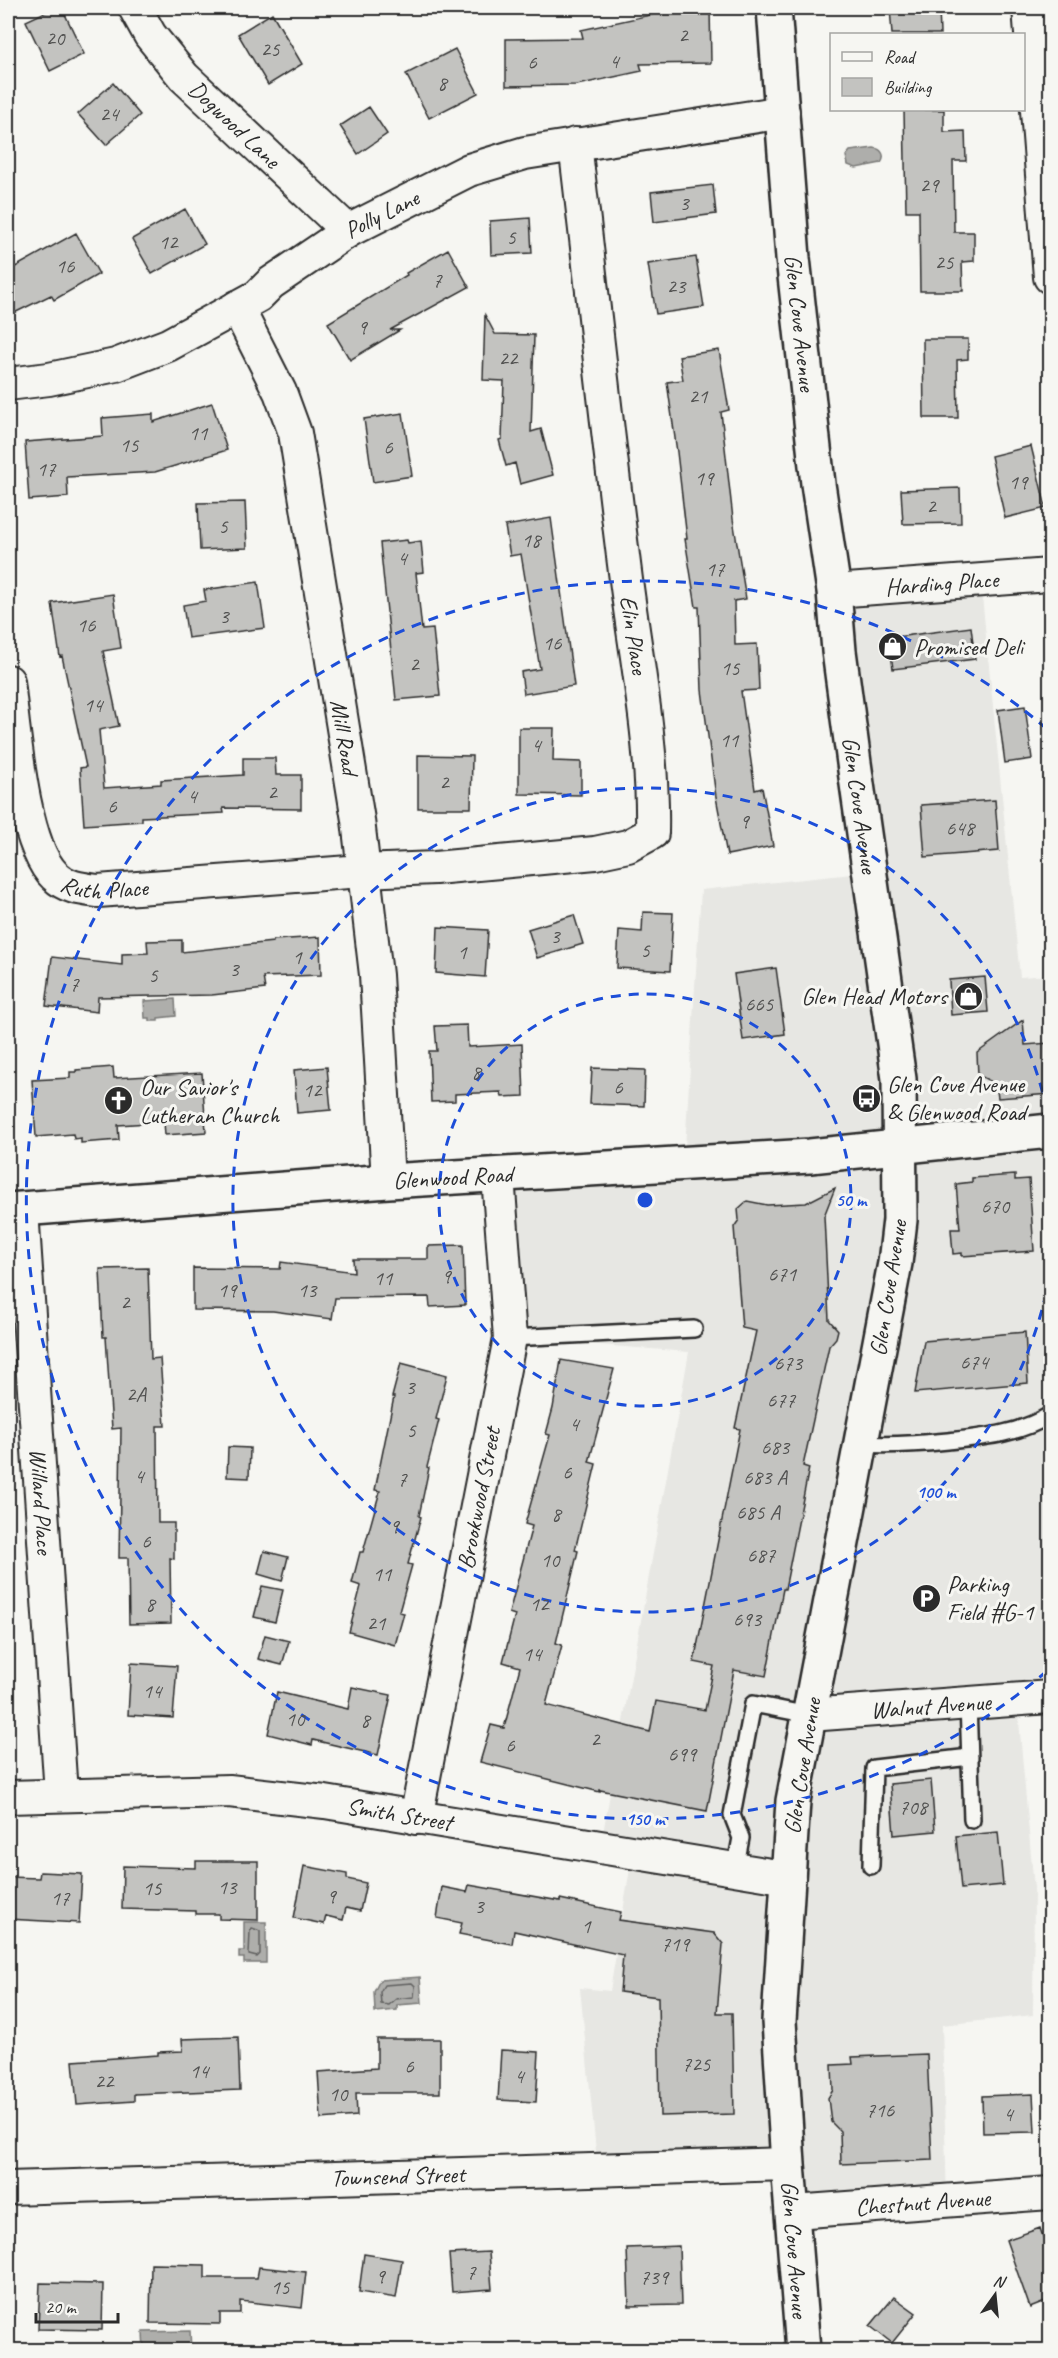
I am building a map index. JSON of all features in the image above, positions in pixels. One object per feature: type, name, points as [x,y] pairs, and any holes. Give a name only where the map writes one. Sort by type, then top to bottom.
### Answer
[{"type":"main road","name":"Glen Cove Avenue","points":[[774,8],[795,270],[818,484],[899,1079],[900,1220],[895,1263],[793,1801],[779,2021],[803,2350]]},
{"type":"main road","name":"Glenwood Road","points":[[15,1210],[388,1181],[810,1156],[1050,1131]]},
{"type":"street","name":"Dogwood Lane","points":[[135,8],[150,35],[184,76],[348,231]]},
{"type":"street","points":[[1029,8],[1047,202],[1050,277]]},
{"type":"street","name":"Polly Lane","points":[[8,384],[49,379],[116,365],[168,345],[258,297],[271,283],[348,231],[469,170],[525,153],[783,112]]},
{"type":"street","name":"Elin Place","points":[[362,871],[435,868],[595,853],[628,846],[652,834],[653,788],[646,710],[625,575],[575,144]]},
{"type":"street","name":"Mill Road","points":[[237,307],[280,392],[295,432],[358,820],[375,975],[388,1181]]},
{"type":"street","name":"Harding Place","points":[[834,591],[1050,575]]},
{"type":"street","name":"Ruth Place","points":[[8,681],[23,791],[33,841],[45,866],[57,878],[74,888],[98,891],[362,871]]},
{"type":"street","name":"Brookwood Street","points":[[416,1818],[510,1338],[498,1176]]},
{"type":"street","name":"Willard Place","points":[[15,1210],[61,1794]]},
{"type":"street","name":"Walnut Avenue","points":[[809,1715],[1050,1697]]},
{"type":"street","name":"Smith Street","points":[[8,1797],[229,1791],[325,1802],[789,1878]]},
{"type":"street","name":"Townsend Street","points":[[8,2188],[788,2164]]},
{"type":"street","name":"Chestnut Avenue","points":[[794,2212],[1050,2193]]},
{"type":"lane","points":[[510,1338],[694,1329]]},
{"type":"lane","points":[[861,1444],[895,1446],[997,1436],[1015,1431],[1050,1415]]},
{"type":"lane","points":[[735,1870],[741,1838],[732,1815],[753,1704],[809,1715]]},
{"type":"lane","points":[[968,1704],[972,1820]]},
{"type":"lane","points":[[871,1866],[874,1768],[970,1757]]},
{"type":"shaded area","points":[[980,576],[1020,977],[1050,975],[1050,1696],[1017,1699],[1034,1888],[1033,2015],[942,2025],[947,2201],[790,2216],[785,2159],[598,2172],[580,1988],[610,1991],[632,1856],[600,1850],[689,1352],[510,1338],[499,1176],[684,1164],[701,890],[871,872],[831,589]]},
{"type":"water","points":[[874,148],[882,153],[881,163],[856,168],[848,165],[846,156],[850,151]]},
{"type":"water","points":[[175,999],[176,1016],[158,1018],[158,1021],[145,1018],[144,1001]]},
{"type":"water","points":[[244,1922],[266,1922],[266,1963],[244,1963],[244,1958],[239,1958],[239,1951],[244,1951]]},
{"type":"water","points":[[420,1977],[422,2003],[397,2005],[397,2010],[375,2012],[374,1992],[380,1980]]},
{"type":"water","points":[[190,2331],[191,2350],[144,2350],[143,2332]]},
{"type":"building","points":[[54,8],[62,8],[84,54],[50,71],[26,21]]},
{"type":"building","points":[[655,8],[710,8],[711,63],[640,64],[642,71],[577,85],[506,86],[506,39],[583,38],[581,30],[655,14]]},
{"type":"building","points":[[890,8],[939,8],[940,33],[892,33]]},
{"type":"building","points":[[272,13],[302,64],[268,85],[238,34]]},
{"type":"building","points":[[455,49],[478,93],[429,118],[406,74]]},
{"type":"building","points":[[113,83],[140,115],[106,145],[78,114]]},
{"type":"building","points":[[369,107],[387,134],[358,154],[340,126]]},
{"type":"building","points":[[904,111],[944,111],[944,132],[965,131],[966,161],[953,161],[954,232],[974,232],[974,261],[962,262],[963,291],[920,291],[919,211],[906,211]]},
{"type":"building","points":[[713,185],[716,214],[654,222],[651,192]]},
{"type":"building","points":[[185,209],[205,244],[152,274],[132,239]]},
{"type":"building","points":[[530,218],[532,253],[491,255],[490,221]]},
{"type":"building","points":[[76,233],[99,274],[54,300],[51,295],[8,316],[8,271]]},
{"type":"building","points":[[448,249],[469,287],[390,330],[400,330],[350,360],[328,323]]},
{"type":"building","points":[[696,257],[704,307],[656,314],[648,264]]},
{"type":"building","points":[[485,315],[495,334],[534,335],[531,432],[541,429],[553,475],[520,484],[515,463],[506,466],[499,440],[502,439],[504,381],[483,380]]},
{"type":"building","points":[[923,339],[968,339],[968,359],[957,360],[958,418],[924,418]]},
{"type":"building","points":[[719,350],[729,410],[721,412],[733,519],[746,599],[734,601],[735,645],[757,644],[759,690],[741,691],[755,790],[762,788],[773,846],[727,855],[716,797],[702,690],[699,607],[696,607],[685,539],[687,539],[667,382],[683,380],[679,356]]},
{"type":"building","points":[[212,403],[227,450],[155,472],[67,477],[68,497],[29,500],[25,442],[103,436],[102,418],[153,414],[153,422]]},
{"type":"building","points":[[403,413],[412,476],[373,482],[364,419]]},
{"type":"building","points":[[1031,446],[1046,508],[1005,518],[991,456]]},
{"type":"building","points":[[960,488],[961,523],[903,524],[901,490]]},
{"type":"building","points":[[245,502],[247,548],[200,550],[198,503]]},
{"type":"building","points":[[551,518],[574,686],[524,694],[521,672],[540,669],[521,554],[510,556],[505,526]]},
{"type":"building","points":[[407,540],[408,543],[421,541],[424,572],[416,573],[422,630],[433,629],[440,696],[396,700],[380,543]]},
{"type":"building","points":[[258,582],[265,628],[188,638],[183,605],[206,601],[204,590]]},
{"type":"building","points":[[113,594],[121,648],[103,651],[119,726],[99,730],[104,788],[161,784],[161,780],[243,775],[243,758],[275,758],[276,775],[301,775],[301,809],[223,808],[224,813],[142,817],[142,821],[84,825],[80,768],[86,767],[62,656],[60,657],[52,603]]},
{"type":"building","points":[[971,627],[975,659],[893,669],[889,638]]},
{"type":"building","points":[[1025,706],[1032,759],[1005,763],[998,710]]},
{"type":"building","points":[[519,728],[554,728],[553,761],[581,762],[581,795],[519,794]]},
{"type":"building","points":[[418,755],[472,756],[471,808],[418,808]]},
{"type":"building","points":[[995,800],[999,851],[925,857],[921,805]]},
{"type":"building","points":[[643,912],[673,913],[670,971],[617,968],[619,930],[642,932]]},
{"type":"building","points":[[574,915],[583,944],[537,958],[528,929]]},
{"type":"building","points":[[438,927],[488,930],[485,977],[436,973]]},
{"type":"building","points":[[320,937],[321,975],[263,977],[265,989],[212,995],[98,997],[97,1012],[46,1006],[52,957],[122,965],[122,954],[148,953],[147,941],[182,940],[182,952],[273,942],[273,940]]},
{"type":"building","points":[[776,968],[785,1034],[743,1040],[734,974]]},
{"type":"building","points":[[985,977],[988,1012],[951,1015],[949,980]]},
{"type":"building","points":[[1023,1020],[1025,1045],[1050,1043],[1050,1094],[998,1098],[996,1084],[978,1075],[977,1053]]},
{"type":"building","points":[[467,1025],[468,1047],[522,1044],[524,1096],[502,1097],[501,1092],[455,1094],[455,1101],[431,1102],[429,1051],[437,1051],[435,1026]]},
{"type":"building","name":"Our Savior's Lutheran Church","points":[[113,1067],[114,1078],[202,1073],[206,1132],[165,1135],[164,1122],[118,1125],[119,1140],[81,1143],[81,1138],[74,1139],[73,1134],[36,1137],[32,1080],[70,1078],[70,1072],[76,1072],[76,1070]]},
{"type":"building","points":[[327,1067],[331,1110],[297,1113],[294,1070]]},
{"type":"building","points":[[592,1068],[645,1070],[644,1106],[590,1104]]},
{"type":"building","points":[[1015,1175],[1015,1180],[1029,1179],[1034,1251],[962,1256],[962,1253],[953,1254],[951,1229],[960,1229],[956,1184],[972,1182],[972,1178]]},
{"type":"building","points":[[835,1188],[824,1216],[829,1320],[838,1330],[836,1338],[829,1346],[803,1466],[809,1468],[785,1589],[783,1589],[766,1676],[734,1670],[707,1811],[600,1790],[600,1792],[480,1762],[491,1725],[504,1728],[520,1667],[503,1662],[515,1615],[509,1613],[532,1526],[525,1524],[550,1435],[546,1434],[561,1360],[614,1369],[589,1462],[596,1464],[556,1643],[562,1645],[546,1705],[650,1732],[656,1701],[705,1710],[714,1666],[694,1662],[740,1429],[735,1428],[756,1331],[742,1328],[734,1227],[739,1220],[738,1209],[747,1201],[767,1205],[806,1203]]},
{"type":"building","points":[[463,1245],[465,1305],[430,1307],[429,1297],[335,1298],[332,1319],[273,1311],[193,1310],[193,1268],[280,1269],[281,1262],[354,1272],[353,1259],[428,1259],[428,1246]]},
{"type":"building","points":[[148,1268],[151,1359],[160,1358],[165,1426],[157,1426],[158,1523],[174,1523],[174,1559],[170,1558],[171,1623],[129,1624],[128,1558],[119,1558],[121,1428],[112,1429],[106,1337],[103,1337],[100,1269]]},
{"type":"building","points":[[1025,1332],[1028,1383],[915,1393],[924,1341]]},
{"type":"building","points":[[401,1363],[447,1375],[427,1467],[429,1468],[419,1516],[421,1517],[408,1564],[412,1565],[399,1612],[404,1613],[395,1645],[349,1632],[361,1586],[352,1583],[380,1491],[375,1490],[394,1397],[392,1397]]},
{"type":"building","points":[[228,1447],[250,1448],[249,1478],[227,1477]]},
{"type":"building","points":[[264,1551],[288,1557],[282,1581],[258,1574]]},
{"type":"building","points":[[262,1586],[283,1590],[275,1622],[254,1617]]},
{"type":"building","points":[[265,1635],[289,1641],[282,1665],[258,1659]]},
{"type":"building","points":[[131,1663],[177,1666],[173,1718],[128,1715]]},
{"type":"building","points":[[352,1687],[391,1695],[378,1755],[313,1740],[312,1745],[268,1734],[277,1692],[348,1709]]},
{"type":"building","points":[[931,1780],[935,1831],[894,1835],[890,1784]]},
{"type":"building","points":[[998,1832],[1003,1885],[961,1889],[956,1836]]},
{"type":"building","points":[[196,1861],[258,1861],[258,1920],[219,1919],[219,1914],[196,1914],[196,1911],[122,1909],[123,1866],[196,1868]]},
{"type":"building","points":[[304,1866],[347,1874],[347,1879],[366,1883],[360,1911],[346,1908],[343,1920],[326,1916],[324,1924],[294,1918]]},
{"type":"building","points":[[40,1872],[82,1874],[79,1923],[8,1919],[8,1877],[39,1878]]},
{"type":"building","points":[[469,1885],[560,1901],[560,1899],[621,1912],[619,1920],[714,1933],[723,1944],[717,2013],[732,2013],[734,2114],[660,2116],[658,1997],[620,1992],[623,1955],[514,1931],[512,1944],[459,1934],[462,1923],[437,1918],[442,1887],[467,1892]]},
{"type":"building","points":[[238,2037],[240,2090],[134,2094],[134,2101],[77,2105],[73,2061],[158,2055],[158,2052],[183,2051],[182,2039]]},
{"type":"building","points":[[377,2039],[440,2039],[440,2093],[356,2093],[357,2116],[321,2119],[318,2072],[377,2068]]},
{"type":"building","points":[[501,2050],[539,2052],[536,2102],[498,2100]]},
{"type":"building","points":[[927,2054],[932,2160],[841,2164],[840,2131],[831,2122],[828,2098],[833,2090],[832,2065],[853,2064],[852,2057]]},
{"type":"building","points":[[1033,2094],[1035,2132],[983,2133],[982,2096]]},
{"type":"building","points":[[1040,2228],[1050,2258],[1050,2300],[1030,2308],[1006,2240]]},
{"type":"building","points":[[679,2246],[681,2305],[629,2306],[627,2248]]},
{"type":"building","points":[[489,2252],[492,2289],[452,2292],[449,2254]]},
{"type":"building","points":[[364,2254],[402,2260],[396,2298],[359,2292]]},
{"type":"building","points":[[151,2264],[205,2265],[205,2278],[257,2278],[259,2267],[306,2272],[302,2308],[240,2301],[240,2313],[220,2313],[220,2324],[150,2323]]},
{"type":"building","points":[[40,2283],[103,2284],[102,2330],[38,2329]]},
{"type":"building","points":[[894,2297],[916,2313],[892,2343],[870,2326]]},
{"type":"place","name":"Promised Deli","points":[[893,647]]},
{"type":"place","name":"Glen Head Motors","points":[[968,996]]},
{"type":"place","name":"Glen Cove Avenue & Glenwood Road","points":[[866,1098]]},
{"type":"place","name":"Our Savior's Lutheran Church","points":[[119,1101]]},
{"type":"place","name":"Parking Field #G-1","points":[[926,1598]]}]
